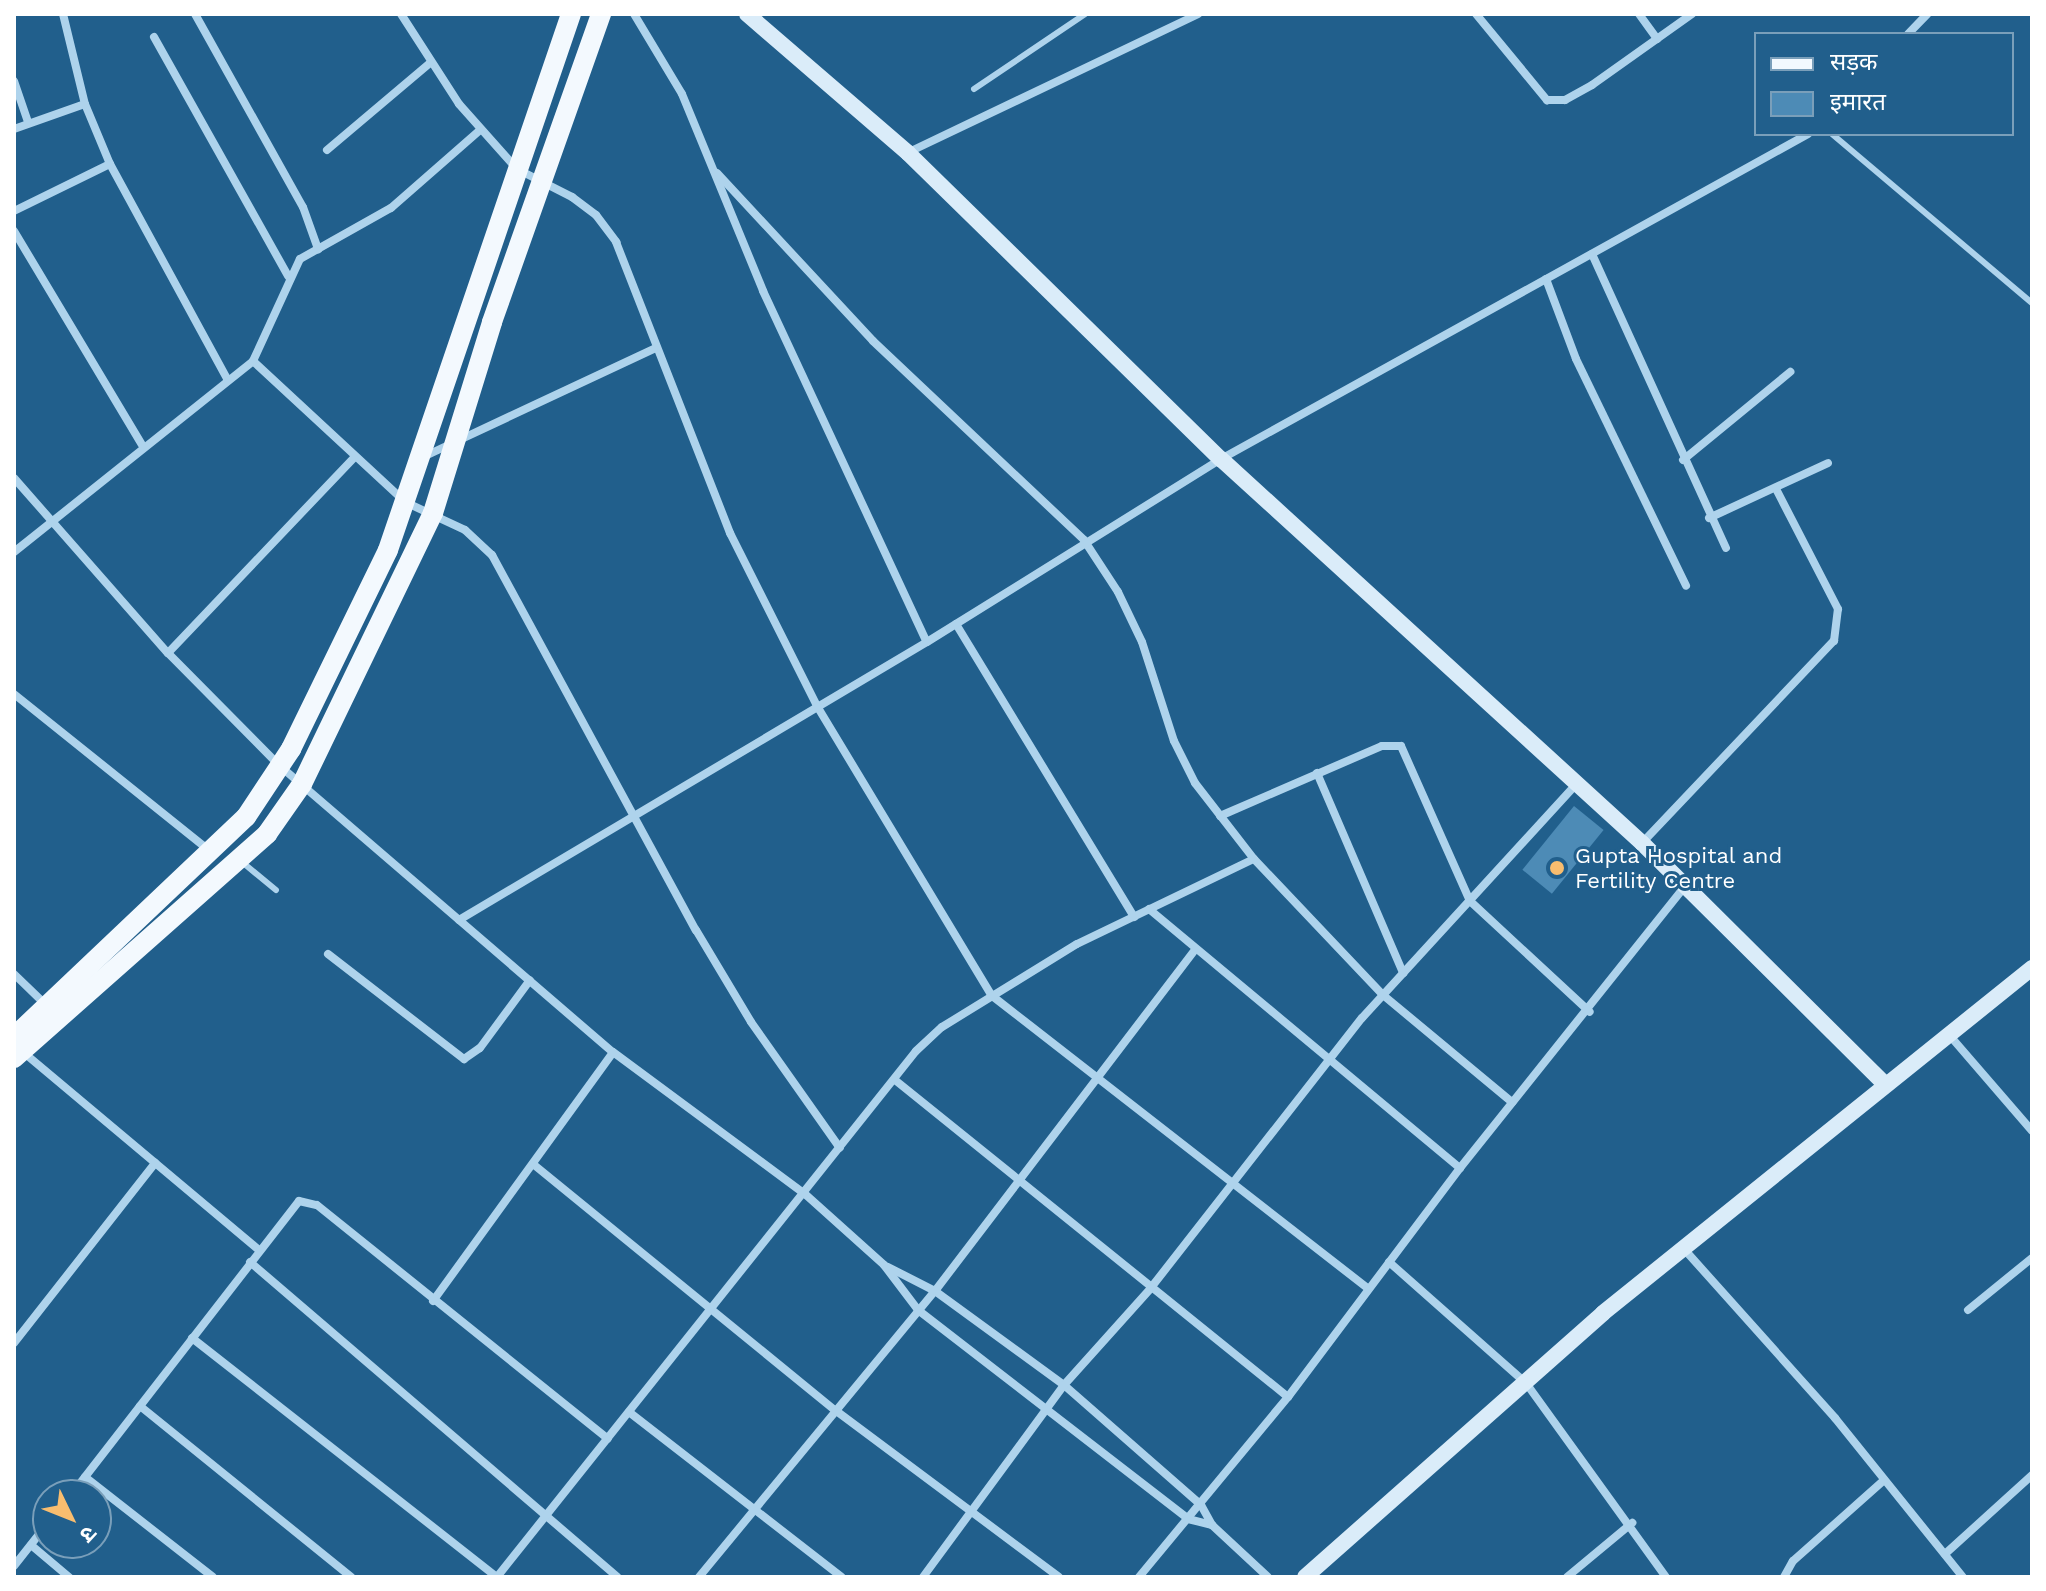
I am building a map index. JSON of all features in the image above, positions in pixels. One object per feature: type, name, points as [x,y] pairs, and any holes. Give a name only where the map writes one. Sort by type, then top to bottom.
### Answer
[{"type":"main road","points":[[17,1049],[46,1006],[246,817],[280,766],[388,550],[571,14]]},
{"type":"main road","points":[[17,1049],[267,834],[302,784],[433,513],[453,444],[601,14]]},
{"type":"street","points":[[63,14],[85,104],[110,164],[227,379]]},
{"type":"street","points":[[195,14],[303,207],[318,249]]},
{"type":"street","points":[[401,14],[480,130],[517,169],[596,215],[616,242],[654,349],[730,533],[817,706],[991,995],[1237,1181],[1368,1289]]},
{"type":"street","points":[[634,14],[682,94],[763,291],[927,642]]},
{"type":"street","points":[[747,14],[908,153],[1221,459],[1642,843],[1683,889],[1884,1083]]},
{"type":"street","points":[[908,153],[1198,14]]},
{"type":"street","points":[[1476,14],[1547,100],[1565,100],[1592,85],[1692,14]]},
{"type":"street","points":[[1639,14],[1657,39]]},
{"type":"street","points":[[1910,32],[1927,14]]},
{"type":"street","points":[[154,37],[288,276]]},
{"type":"street","points":[[327,150],[431,62]]},
{"type":"street","points":[[14,81],[28,122]]},
{"type":"street","points":[[14,129],[85,104]]},
{"type":"street","points":[[14,552],[142,445],[253,361],[268,336],[288,276],[300,259],[391,208],[480,130]]},
{"type":"street","points":[[459,920],[927,642],[1084,540],[1221,459],[1804,136]]},
{"type":"street","points":[[14,211],[110,164]]},
{"type":"street","points":[[717,173],[873,341],[1084,540],[1118,592],[1142,642],[1174,741],[1220,816],[1254,859],[1383,995],[1512,1102]]},
{"type":"street","points":[[14,231],[142,445]]},
{"type":"street","points":[[1592,254],[1709,518],[1726,548]]},
{"type":"street","points":[[1546,279],[1576,359],[1686,586]]},
{"type":"street","points":[[419,459],[654,349]]},
{"type":"street","points":[[253,361],[354,458],[405,502],[465,530],[492,555],[751,1022],[840,1148]]},
{"type":"street","points":[[1683,460],[1790,372]]},
{"type":"street","points":[[168,653],[354,458]]},
{"type":"street","points":[[1709,518],[1828,463]]},
{"type":"street","points":[[14,478],[48,521],[168,653],[280,766],[613,1052],[805,1194],[884,1265],[918,1310],[1044,1412],[1188,1519],[1212,1525]]},
{"type":"street","points":[[1642,843],[1834,641],[1838,609],[1776,489]]},
{"type":"street","points":[[956,624],[1134,917]]},
{"type":"street","points":[[14,694],[210,850]]},
{"type":"street","points":[[1220,816],[1382,746],[1401,746],[1470,901],[1590,1012]]},
{"type":"street","points":[[1317,773],[1403,973]]},
{"type":"street","points":[[923,1577],[1064,1385],[1150,1289],[1383,995],[1577,783]]},
{"type":"street","points":[[192,1338],[497,1577],[895,1080],[942,1027],[991,995],[1134,917],[1254,859]]},
{"type":"street","points":[[1139,1577],[1288,1397],[1460,1168],[1590,1012],[1683,889]]},
{"type":"street","points":[[1149,909],[1194,951],[1460,1168]]},
{"type":"street","points":[[699,1577],[935,1291],[1102,1078],[1194,951]]},
{"type":"street","points":[[328,954],[464,1059],[480,1048],[530,980]]},
{"type":"street","points":[[1305,1577],[1683,1248],[1884,1083],[1951,1037],[2032,968]]},
{"type":"street","points":[[14,974],[46,1006]]},
{"type":"street","points":[[1951,1037],[2032,1131]]},
{"type":"street","points":[[17,1049],[259,1250]]},
{"type":"street","points":[[433,1301],[613,1052]]},
{"type":"street","points":[[895,1080],[1018,1183],[1288,1397]]},
{"type":"street","points":[[14,1343],[155,1163]]},
{"type":"street","points":[[533,1164],[714,1307],[835,1410],[1059,1577]]},
{"type":"street","points":[[213,1577],[85,1477],[299,1201],[317,1205],[608,1439]]},
{"type":"street","points":[[1683,1248],[1835,1418],[1963,1577]]},
{"type":"street","points":[[1968,1310],[2032,1258]]},
{"type":"street","points":[[250,1262],[618,1577]]},
{"type":"street","points":[[1389,1262],[1526,1383],[1632,1523],[1666,1577]]},
{"type":"street","points":[[884,1265],[935,1291],[1064,1385],[1201,1505],[1212,1525],[1268,1577]]},
{"type":"street","points":[[140,1406],[351,1577]]},
{"type":"street","points":[[629,1412],[752,1511],[842,1577]]},
{"type":"street","points":[[1945,1554],[2032,1475]]},
{"type":"street","points":[[1784,1577],[1793,1561],[1883,1481]]},
{"type":"street","points":[[1567,1577],[1632,1523]]},
{"type":"street","points":[[14,1566],[31,1545],[69,1577]]},
{"type":"lane","points":[[974,89],[1085,14]]},
{"type":"lane","points":[[1834,136],[2032,303]]},
{"type":"lane","points":[[239,860],[276,890]]},
{"type":"building","points":[[1574,806],[1604,830],[1552,894],[1522,870]]},
{"type":"place","name":"Gupta Hospital and Fertility Centre","points":[[1557,868]]}]
